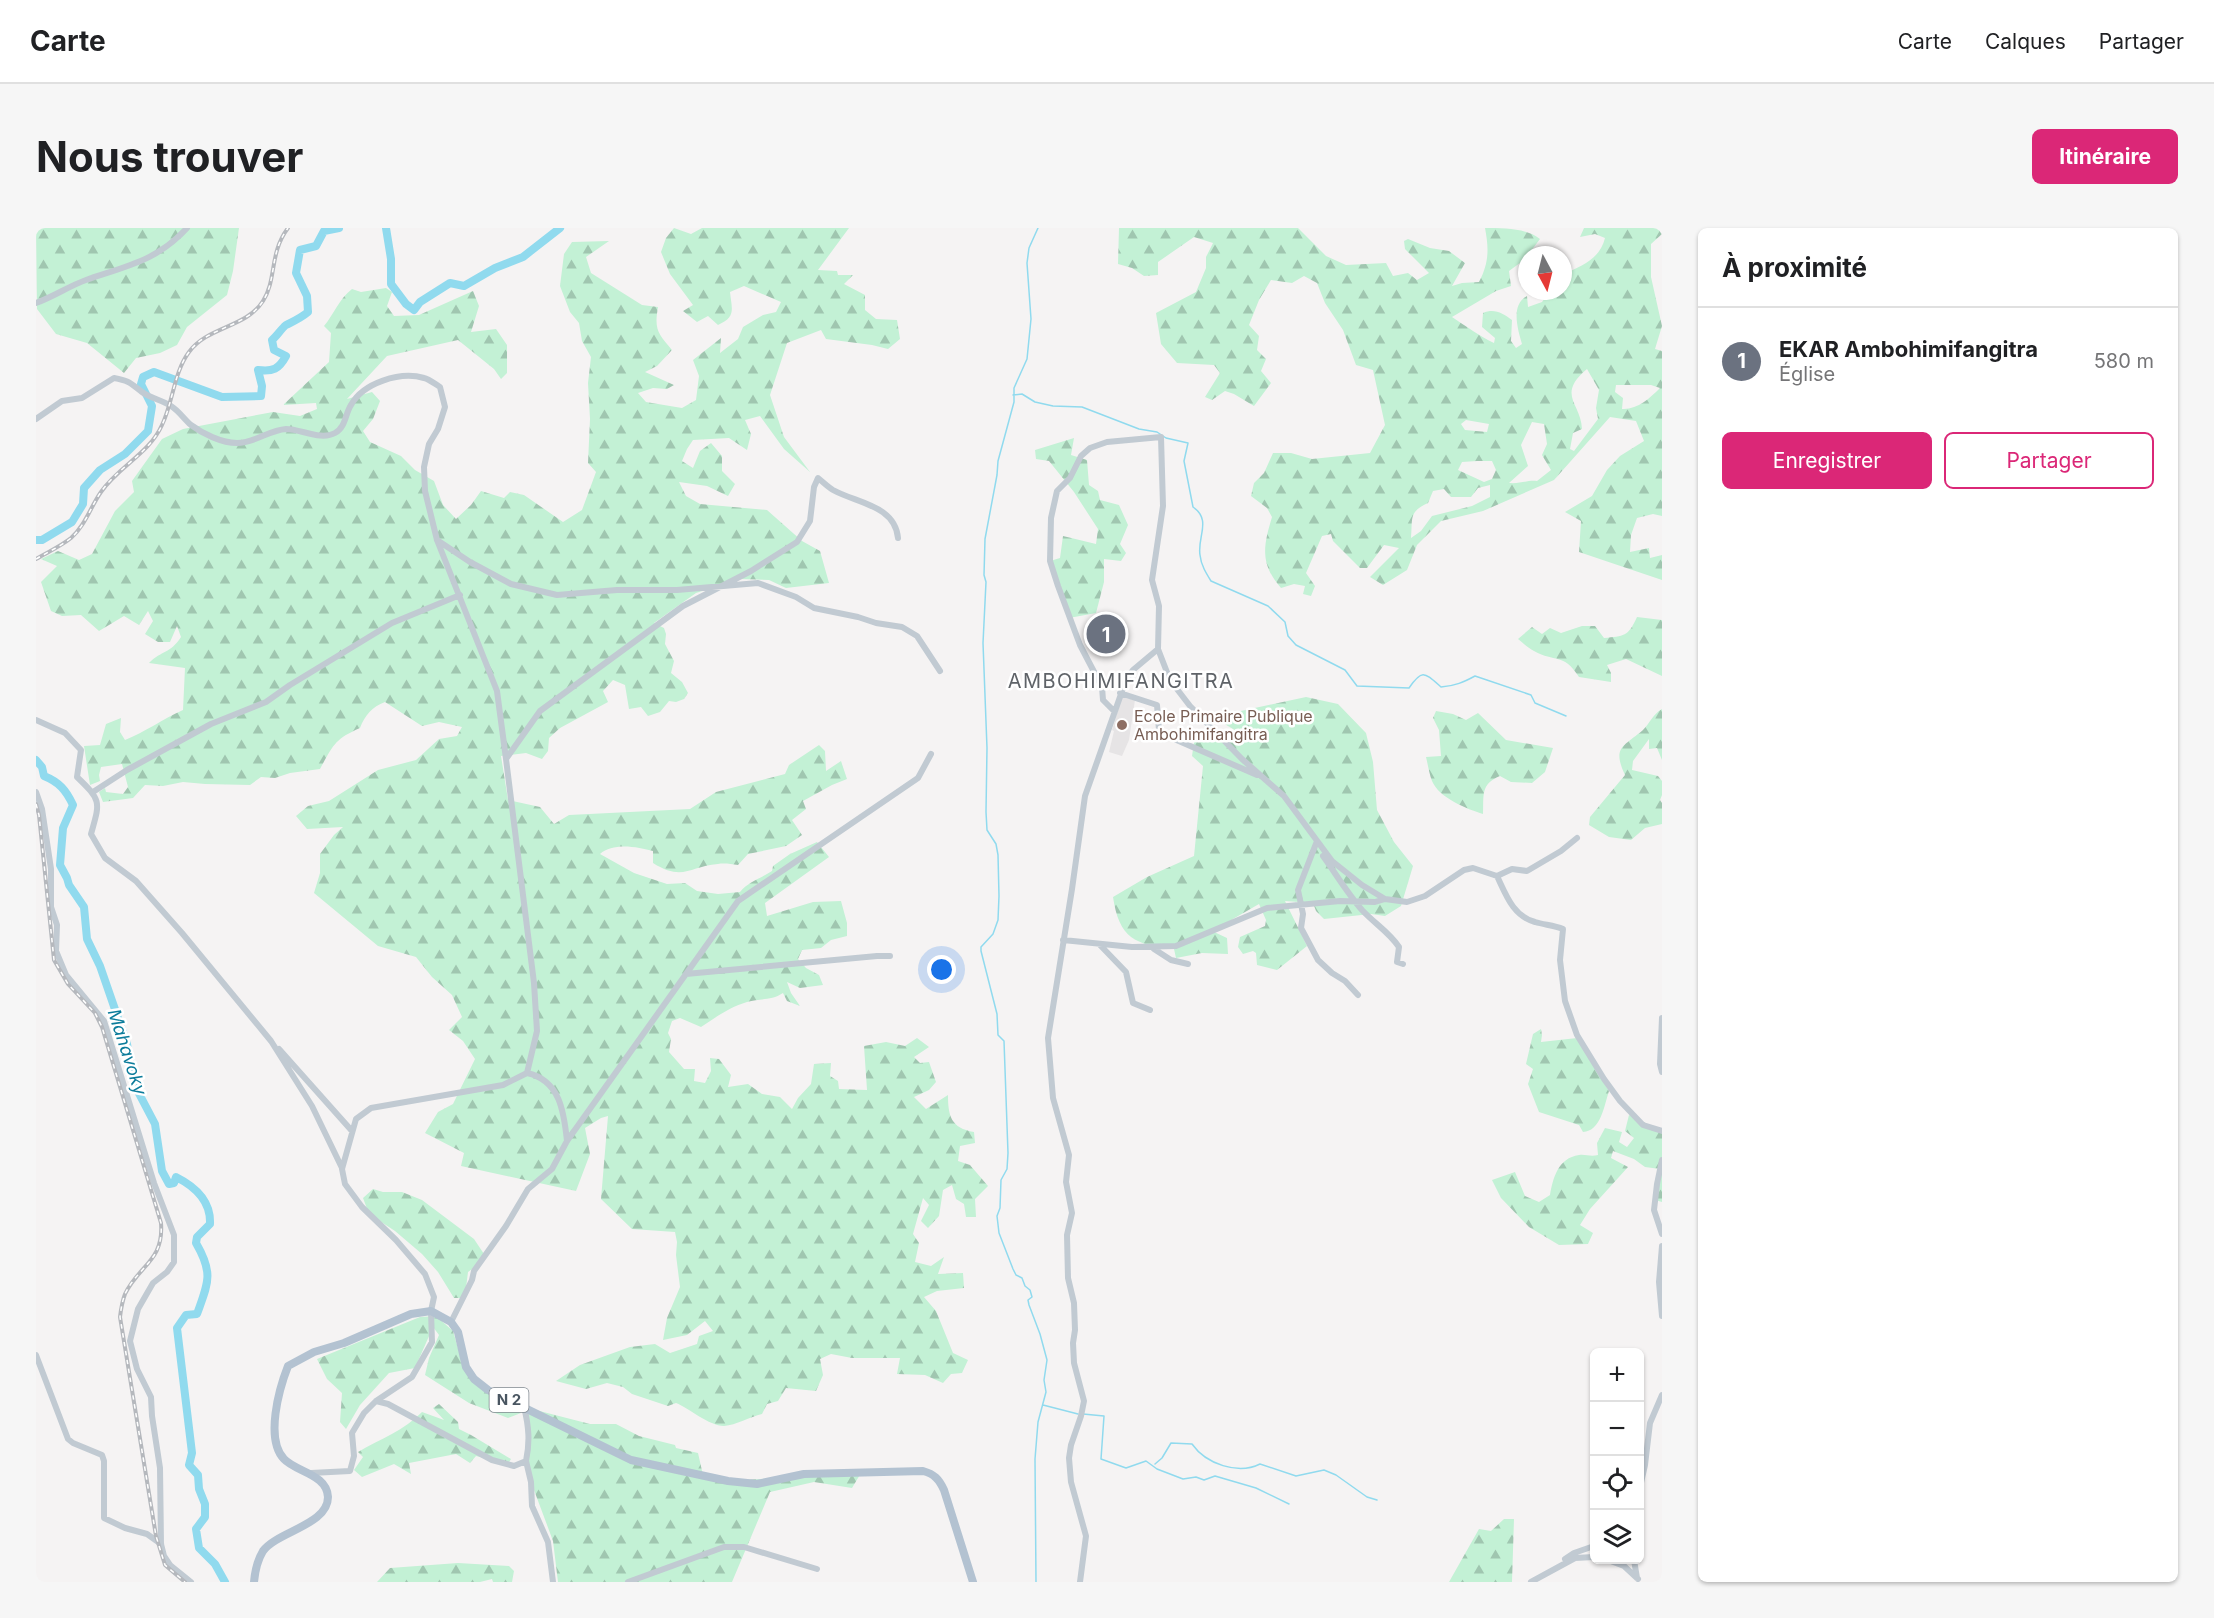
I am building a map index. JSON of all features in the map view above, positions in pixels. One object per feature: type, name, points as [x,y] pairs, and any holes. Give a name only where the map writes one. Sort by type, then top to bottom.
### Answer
[{"type":"main road","points":[[254,1582],[258,1561],[271,1543],[315,1519],[323,1510],[328,1497],[322,1484],[310,1473],[284,1459],[275,1439],[276,1410],[288,1366],[314,1352],[344,1343],[411,1314],[431,1311],[451,1322]]},
{"type":"main road","name":"N 2","points":[[451,1322],[458,1332],[466,1366],[474,1379],[488,1390],[631,1460],[728,1481],[757,1484],[795,1476],[834,1473],[923,1471],[932,1474],[939,1480],[944,1490],[973,1582]]},
{"type":"street","points":[[36,303],[84,280],[136,264],[177,239],[187,228]]},
{"type":"street","points":[[36,419],[62,400],[82,398],[114,378],[134,383],[142,392],[169,404],[190,424],[206,434],[238,443],[259,439],[283,429],[324,435],[335,433],[344,424],[351,405],[371,386],[399,376],[424,378],[440,387],[445,407],[438,429],[429,444],[424,467],[425,491],[437,540],[497,691],[534,983],[537,1031],[527,1073]]},
{"type":"street","points":[[1114,711],[1103,700],[1102,687],[1080,645],[1050,561],[1051,518],[1057,491],[1070,478],[1081,456],[1090,448],[1102,443],[1161,437],[1163,506],[1152,580],[1159,606],[1158,649],[1170,680],[1214,732],[1284,796],[1332,861],[1385,899]]},
{"type":"street","points":[[506,759],[540,711],[682,606],[751,571],[797,542],[810,521],[814,487],[818,478],[833,490],[859,499],[885,513],[894,521],[898,538]]},
{"type":"street","points":[[437,540],[470,562],[512,584],[557,594],[617,590],[677,590],[758,583],[796,597],[814,608],[902,627],[917,636],[940,671]]},
{"type":"street","points":[[93,792],[127,770],[211,724],[266,702],[392,622],[460,595]]},
{"type":"street","points":[[1080,1582],[1086,1536],[1071,1482],[1069,1458],[1084,1401],[1074,1363],[1074,1302],[1068,1278],[1067,1235],[1072,1213],[1066,1182],[1069,1155],[1053,1098],[1048,1038],[1085,796],[1120,693],[1133,670],[1158,649]]},
{"type":"street","points":[[1120,693],[1157,705],[1159,729],[1165,735],[1263,778]]},
{"type":"street","points":[[36,720],[65,733],[81,750],[77,777],[93,792],[99,806],[91,834],[105,858],[136,881],[271,1041],[352,1131]]},
{"type":"street","points":[[451,1322],[472,1280],[474,1271],[506,1227],[528,1189],[552,1169],[567,1141],[738,901],[918,778],[931,754]]},
{"type":"street","points":[[36,792],[42,809],[51,869],[51,907],[57,926],[56,951],[66,975],[104,1021],[154,1183],[174,1235],[174,1262],[167,1272],[153,1283],[136,1316],[130,1341],[137,1369],[151,1397],[160,1468],[161,1544],[164,1556],[170,1565],[191,1582]]},
{"type":"street","points":[[1063,940],[1153,948],[1176,946],[1259,910],[1300,904],[1375,902],[1385,899],[1407,902],[1415,900],[1464,870],[1473,868],[1497,876],[1512,869],[1527,871],[1560,851],[1576,838]]},
{"type":"street","points":[[1317,841],[1322,854],[1355,901],[1371,919],[1390,934],[1399,947],[1396,962],[1403,964]]},
{"type":"street","points":[[1317,841],[1298,890],[1303,914],[1301,928],[1318,960],[1332,974],[1345,981],[1358,995]]},
{"type":"street","points":[[1497,876],[1506,897],[1522,915],[1532,921],[1556,925],[1563,929],[1560,960],[1565,1001],[1577,1035],[1620,1101],[1643,1125],[1662,1131]]},
{"type":"street","points":[[1099,944],[1126,972],[1133,1003],[1150,1010]]},
{"type":"street","points":[[1153,948],[1171,960],[1188,964]]},
{"type":"street","points":[[686,974],[890,956]]},
{"type":"street","points":[[1662,1017],[1660,1064],[1662,1072]]},
{"type":"street","points":[[271,1041],[312,1106],[342,1169],[345,1184],[362,1207],[396,1240],[425,1274],[434,1297],[431,1311],[432,1342],[412,1377],[376,1401],[364,1413],[352,1433],[354,1456],[350,1471],[310,1473]]},
{"type":"street","points":[[342,1169],[356,1119],[371,1108],[503,1085],[527,1073],[537,1075],[551,1085],[563,1108],[567,1141]]},
{"type":"street","points":[[1662,1160],[1654,1210],[1662,1234]]},
{"type":"street","points":[[1662,1246],[1659,1282],[1662,1316]]},
{"type":"street","points":[[36,1355],[68,1439],[102,1455],[104,1461],[104,1518],[125,1528],[147,1534],[161,1544]]},
{"type":"street","points":[[1644,1469],[1650,1423],[1662,1395]]},
{"type":"street","points":[[376,1401],[396,1408],[492,1460],[514,1466],[526,1461]]},
{"type":"street","points":[[524,1407],[529,1429],[526,1461],[531,1482],[532,1506],[548,1542],[553,1582]]},
{"type":"street","points":[[628,1582],[723,1547],[744,1547],[817,1569]]},
{"type":"street","points":[[1548,1572],[1574,1553],[1590,1547]]},
{"type":"street","points":[[1531,1582],[1575,1558],[1590,1557]]},
{"type":"street","points":[[1619,1564],[1624,1566],[1638,1581]]},
{"type":"street","points":[[1635,1564],[1638,1581]]},
{"type":"shaded area","name":"Ecole Primaire Publique Ambohimifangitra","points":[[1122,697],[1135,700],[1129,740],[1122,756],[1109,752],[1114,731],[1112,730]]},
{"type":"green space","points":[[36,228],[239,228],[227,295],[187,327],[177,345],[160,353],[136,358],[124,373],[87,343],[56,334],[37,309]]},
{"type":"green space","points":[[674,228],[691,234],[702,228],[849,228],[818,270],[837,271],[838,275],[853,275],[844,284],[865,295],[865,310],[876,319],[897,320],[900,339],[888,349],[826,339],[821,330],[787,343],[770,395],[784,437],[810,472],[784,449],[760,416],[745,420],[751,434],[747,450],[729,438],[693,440],[682,461],[693,468],[700,451],[711,443],[722,456],[722,471],[735,484],[728,496],[707,486],[679,482],[686,496],[700,504],[767,510],[802,541],[820,551],[829,583],[786,588],[769,580],[740,579],[696,593],[654,623],[664,628],[665,644],[674,661],[671,673],[682,682],[688,693],[684,699],[676,702],[669,701],[660,712],[648,716],[641,707],[629,709],[625,685],[613,680],[603,691],[608,702],[560,728],[549,738],[548,751],[542,759],[526,753],[501,756],[508,800],[540,807],[554,824],[569,815],[690,809],[716,792],[785,774],[789,765],[819,745],[825,751],[826,771],[841,761],[847,779],[803,801],[806,809],[792,820],[802,835],[786,846],[748,854],[738,865],[708,865],[679,872],[663,869],[653,863],[653,851],[647,849],[619,847],[605,850],[600,854],[634,873],[667,884],[685,883],[697,891],[718,894],[740,892],[772,871],[773,866],[790,854],[817,842],[829,857],[765,903],[767,916],[813,902],[841,901],[847,923],[847,936],[831,940],[821,948],[802,950],[798,959],[806,968],[819,975],[823,985],[800,988],[787,982],[800,1006],[787,1001],[783,993],[741,1004],[701,1027],[680,1018],[672,1021],[668,1033],[671,1039],[669,1052],[684,1069],[695,1069],[694,1081],[705,1083],[711,1071],[710,1058],[719,1059],[731,1075],[728,1087],[748,1084],[762,1094],[780,1097],[792,1109],[798,1098],[811,1084],[814,1064],[831,1063],[830,1076],[838,1081],[839,1089],[867,1090],[864,1046],[886,1042],[905,1046],[917,1038],[929,1047],[914,1057],[920,1063],[929,1062],[936,1082],[929,1090],[914,1097],[926,1109],[948,1095],[952,1120],[960,1127],[974,1132],[975,1143],[960,1146],[958,1161],[970,1165],[988,1186],[975,1199],[976,1217],[966,1217],[964,1204],[956,1199],[952,1185],[943,1190],[939,1216],[928,1228],[921,1221],[929,1205],[923,1198],[913,1234],[919,1243],[915,1262],[931,1266],[944,1257],[938,1274],[963,1273],[964,1288],[937,1291],[924,1297],[936,1311],[953,1353],[968,1360],[962,1373],[951,1374],[943,1383],[925,1375],[897,1374],[900,1358],[852,1358],[831,1354],[820,1359],[823,1375],[816,1391],[786,1388],[778,1401],[767,1404],[762,1414],[724,1426],[712,1423],[676,1403],[668,1406],[632,1394],[623,1387],[607,1383],[586,1389],[556,1381],[580,1365],[630,1347],[655,1344],[670,1353],[697,1344],[699,1336],[713,1331],[705,1321],[687,1335],[663,1340],[667,1318],[680,1287],[675,1232],[632,1229],[601,1199],[608,1116],[585,1128],[590,1154],[576,1191],[461,1166],[464,1153],[425,1133],[438,1112],[453,1104],[475,1059],[463,1041],[449,1030],[462,1017],[452,995],[432,977],[416,957],[378,946],[314,893],[320,873],[320,854],[343,827],[307,829],[296,816],[308,806],[329,801],[378,770],[416,760],[439,739],[457,736],[462,727],[439,722],[422,726],[385,702],[370,712],[360,728],[336,744],[320,769],[290,773],[275,778],[261,777],[250,785],[183,782],[163,786],[145,785],[133,798],[103,802],[99,792],[105,788],[106,792],[123,794],[128,787],[122,764],[101,767],[100,781],[90,785],[84,746],[100,745],[106,724],[121,718],[120,732],[125,740],[183,710],[185,668],[149,663],[173,646],[181,637],[177,626],[170,642],[158,642],[145,634],[153,621],[148,611],[139,625],[124,616],[99,631],[81,615],[62,616],[51,611],[41,582],[57,566],[41,559],[58,551],[79,560],[92,554],[115,511],[134,492],[132,481],[162,439],[183,429],[273,412],[300,416],[317,409],[316,403],[283,405],[329,362],[331,333],[324,326],[352,289],[361,292],[386,288],[392,292],[387,306],[394,316],[419,315],[473,291],[479,306],[471,332],[496,329],[507,345],[507,373],[501,379],[494,369],[458,340],[387,356],[347,399],[372,392],[380,401],[373,419],[363,431],[370,442],[401,456],[415,470],[434,481],[443,505],[456,519],[471,505],[481,491],[504,498],[510,492],[524,495],[563,522],[582,510],[596,472],[588,463],[590,419],[588,383],[591,357],[582,341],[579,323],[570,312],[560,286],[564,254],[572,242],[609,241],[586,257],[591,273],[642,305],[658,307],[658,331],[672,350],[657,366],[645,372],[674,385],[667,389],[653,388],[638,393],[646,402],[682,408],[696,400],[699,376],[693,360],[721,338],[720,353],[738,339],[743,327],[763,315],[776,312],[781,302],[744,286],[730,292],[732,312],[728,319],[718,325],[708,316],[697,322],[683,311],[693,305],[670,274],[661,252],[666,238]]},
{"type":"green space","points":[[1119,228],[1298,228],[1326,256],[1346,265],[1386,263],[1393,276],[1408,273],[1417,280],[1429,273],[1405,249],[1404,241],[1408,239],[1430,248],[1449,251],[1465,263],[1452,286],[1479,282],[1487,256],[1485,228],[1521,231],[1540,239],[1535,246],[1518,246],[1518,264],[1509,271],[1511,286],[1496,291],[1452,317],[1494,343],[1495,338],[1482,327],[1483,313],[1495,311],[1502,313],[1512,320],[1511,341],[1516,348],[1522,344],[1517,311],[1522,300],[1527,300],[1528,307],[1543,300],[1572,300],[1572,270],[1595,257],[1605,238],[1595,234],[1580,237],[1584,228],[1662,228],[1662,234],[1651,244],[1651,277],[1662,326],[1655,349],[1662,351],[1662,516],[1653,514],[1637,518],[1631,535],[1630,552],[1649,548],[1650,558],[1662,555],[1662,580],[1579,552],[1581,521],[1565,512],[1592,496],[1607,470],[1620,456],[1644,441],[1636,421],[1610,417],[1554,480],[1483,511],[1441,521],[1417,545],[1407,570],[1383,585],[1370,577],[1399,548],[1384,545],[1367,568],[1360,568],[1333,541],[1331,534],[1322,536],[1306,573],[1315,586],[1311,596],[1303,594],[1305,586],[1294,584],[1281,588],[1269,571],[1265,555],[1272,517],[1267,508],[1251,496],[1254,483],[1264,473],[1273,453],[1291,453],[1312,459],[1370,453],[1385,425],[1373,370],[1356,365],[1343,330],[1325,303],[1317,283],[1304,276],[1292,283],[1271,280],[1259,300],[1249,325],[1259,336],[1257,350],[1266,359],[1261,371],[1271,383],[1254,406],[1225,391],[1212,400],[1205,397],[1220,373],[1214,365],[1177,363],[1161,344],[1156,313],[1196,292],[1206,268],[1206,257],[1213,243],[1194,237],[1158,262],[1158,275],[1144,276],[1132,268],[1118,264]],"holes":[[[1587,369],[1599,390],[1596,408],[1598,419],[1574,451],[1570,449],[1573,433],[1582,429],[1572,393],[1578,378]],[[1616,385],[1651,385],[1660,388],[1643,403],[1633,408],[1622,409],[1623,398],[1615,392]],[[1466,420],[1489,424],[1487,432],[1465,430],[1461,424]],[[1532,422],[1544,424],[1547,444],[1542,455],[1551,470],[1537,481],[1509,483],[1528,466],[1521,445]],[[1492,461],[1496,470],[1492,479],[1484,482],[1458,470],[1462,462]],[[1490,485],[1490,497],[1472,506],[1432,516],[1421,531],[1411,538],[1414,513],[1428,503],[1433,491],[1444,489],[1451,497],[1471,497],[1478,488]]]},
{"type":"green space","points":[[1074,438],[1071,455],[1087,460],[1089,485],[1098,491],[1100,500],[1119,505],[1128,525],[1120,544],[1126,553],[1121,561],[1104,559],[1104,582],[1096,613],[1069,618],[1050,561],[1060,558],[1063,536],[1096,544],[1098,529],[1074,492],[1049,461],[1036,459],[1035,450]]},
{"type":"green space","points":[[1637,617],[1662,620],[1662,676],[1626,659],[1607,665],[1611,673],[1611,682],[1579,677],[1568,664],[1541,655],[1518,639],[1532,627],[1542,634],[1550,628],[1561,633],[1582,626],[1595,626],[1604,638],[1616,637],[1628,632]]},
{"type":"green space","points":[[1306,697],[1338,704],[1366,733],[1373,762],[1377,810],[1394,842],[1413,866],[1401,906],[1385,916],[1371,914],[1324,919],[1316,911],[1313,903],[1285,901],[1307,946],[1277,970],[1257,965],[1256,953],[1253,951],[1243,954],[1238,947],[1240,937],[1265,926],[1266,920],[1259,904],[1212,931],[1227,938],[1228,954],[1202,953],[1176,958],[1174,949],[1149,945],[1131,937],[1120,922],[1113,897],[1147,877],[1194,856],[1203,766],[1192,756],[1196,729],[1224,737],[1235,743],[1243,735],[1213,717]]},
{"type":"green space","points":[[1662,709],[1662,760],[1657,748],[1649,749],[1649,739],[1633,761],[1632,770],[1658,776],[1662,781],[1660,800],[1662,824],[1645,828],[1631,840],[1609,837],[1589,825],[1590,817],[1625,775],[1620,759],[1622,748]]},
{"type":"green space","points":[[1436,711],[1453,714],[1466,720],[1478,713],[1506,740],[1553,748],[1545,772],[1532,783],[1511,782],[1500,776],[1494,779],[1484,791],[1483,814],[1454,802],[1436,787],[1431,778],[1426,757],[1441,756],[1439,730],[1433,718]]},
{"type":"green space","points":[[1541,1029],[1541,1042],[1577,1038],[1609,1091],[1598,1123],[1589,1131],[1583,1132],[1579,1125],[1539,1112],[1528,1084],[1533,1069],[1526,1064],[1533,1034]]},
{"type":"green space","points":[[1629,1115],[1662,1131],[1662,1202],[1655,1200],[1660,1169],[1645,1167],[1634,1159],[1613,1151],[1611,1158],[1628,1167],[1590,1209],[1580,1225],[1593,1233],[1588,1244],[1559,1245],[1529,1227],[1501,1198],[1492,1180],[1515,1172],[1525,1196],[1539,1202],[1550,1195],[1561,1164],[1579,1155],[1598,1155],[1597,1143],[1605,1128],[1622,1132],[1619,1142],[1627,1147],[1634,1138],[1625,1131]]},
{"type":"green space","points":[[373,1189],[383,1192],[402,1192],[422,1200],[474,1239],[484,1254],[475,1267],[468,1272],[462,1298],[454,1298],[438,1272],[422,1254],[395,1231],[369,1214],[363,1198]]},
{"type":"green space","points":[[436,1316],[453,1331],[464,1369],[474,1383],[521,1413],[508,1418],[469,1403],[425,1375],[429,1358],[439,1335],[433,1327],[415,1368],[389,1373],[360,1405],[346,1429],[340,1422],[342,1393],[327,1379],[317,1359],[420,1317]]},
{"type":"green space","points":[[439,1404],[458,1422],[459,1429],[511,1459],[508,1464],[476,1456],[470,1463],[456,1454],[409,1463],[411,1474],[394,1464],[362,1477],[354,1470],[363,1457],[358,1452],[400,1429],[422,1412],[444,1420],[433,1408]]},
{"type":"green space","points":[[524,1407],[590,1424],[616,1424],[639,1436],[698,1453],[703,1475],[728,1481],[861,1473],[852,1488],[814,1482],[770,1492],[732,1582],[558,1582],[553,1541],[531,1482],[526,1461],[529,1429]]},
{"type":"green space","points":[[1504,1519],[1514,1519],[1512,1582],[1449,1582],[1479,1529],[1491,1531]]},
{"type":"green space","points":[[458,1563],[509,1566],[514,1571],[512,1582],[493,1582],[492,1579],[480,1582],[377,1582],[390,1568]]},
{"type":"waterway","points":[[36,540],[42,540],[72,522],[83,504],[84,488],[100,470],[125,454],[148,431],[152,406],[141,384],[143,377],[154,372],[222,397],[261,396],[262,386],[258,370],[275,369],[286,356],[274,350],[272,340],[286,325],[308,312],[307,296],[296,273],[300,250],[316,246],[324,231],[339,228]]},
{"type":"waterway","points":[[386,228],[391,259],[391,284],[406,304],[414,310],[420,302],[450,283],[464,286],[495,268],[523,257],[560,228]]},
{"type":"waterway","points":[[1036,1582],[1035,1459],[1038,1422],[1046,1392],[1044,1380],[1047,1360],[1029,1305],[1028,1300],[1032,1297],[1030,1290],[1025,1286],[1022,1278],[1016,1275],[999,1233],[997,1216],[1000,1208],[1001,1180],[1007,1169],[1008,1153],[1004,1041],[998,1035],[997,1014],[981,947],[993,934],[998,920],[999,896],[998,855],[996,844],[987,830],[986,812],[987,748],[983,643],[986,582],[984,575],[985,539],[998,461],[1014,402],[1014,388],[1027,359],[1031,319],[1027,263],[1029,248],[1038,228]]},
{"type":"waterway","points":[[1013,395],[1022,394],[1035,402],[1053,406],[1082,407],[1139,429],[1157,432],[1166,438],[1188,443],[1184,461],[1193,507],[1202,517],[1201,559],[1211,581],[1268,606],[1285,622],[1288,636],[1296,645],[1345,670],[1357,686],[1409,688],[1420,675],[1424,675],[1441,687],[1451,686],[1475,676],[1531,695],[1535,703],[1566,716]]},
{"type":"waterway","name":"Mahavoky","points":[[36,760],[42,767],[44,776],[62,787],[73,805],[63,828],[60,865],[69,885],[84,907],[87,939],[100,966],[127,1044],[134,1084],[155,1124],[162,1171],[169,1184],[174,1183],[176,1177],[196,1190],[205,1202],[210,1216],[210,1224],[197,1237],[196,1243],[207,1271],[204,1294],[197,1314],[186,1315],[177,1328],[192,1453],[189,1465],[198,1475],[199,1489],[205,1504],[205,1517],[196,1529],[199,1548],[215,1564],[225,1582]]},
{"type":"waterway","points":[[1043,1405],[1078,1414]]},
{"type":"waterway","points":[[1083,1414],[1104,1416],[1101,1459],[1126,1468],[1146,1461],[1157,1469],[1183,1479],[1196,1477],[1204,1480],[1215,1476],[1256,1488],[1289,1504]]},
{"type":"waterway","points":[[1155,1464],[1162,1458],[1171,1443],[1192,1444],[1205,1457],[1233,1468],[1260,1464],[1296,1476],[1324,1470],[1336,1475],[1367,1497],[1377,1500]]},
{"type":"railway","points":[[36,559],[63,544],[76,533],[108,483],[150,444],[166,416],[180,369],[189,352],[206,337],[247,317],[263,301],[270,284],[278,247],[288,228]]},
{"type":"railway","points":[[36,804],[54,960],[68,984],[95,1013],[102,1027],[161,1223],[159,1246],[155,1255],[125,1294],[120,1317],[156,1536],[165,1565],[185,1582]]},
{"type":"place","name":"EKAR Ambohimifangitra","points":[[1106,634]]},
{"type":"place","name":"Ecole Primaire Publique Ambohimifangitra","points":[[1122,725]]},
{"type":"district","name":"AMBOHIMIFANGITRA","points":[[1121,681]]}]
